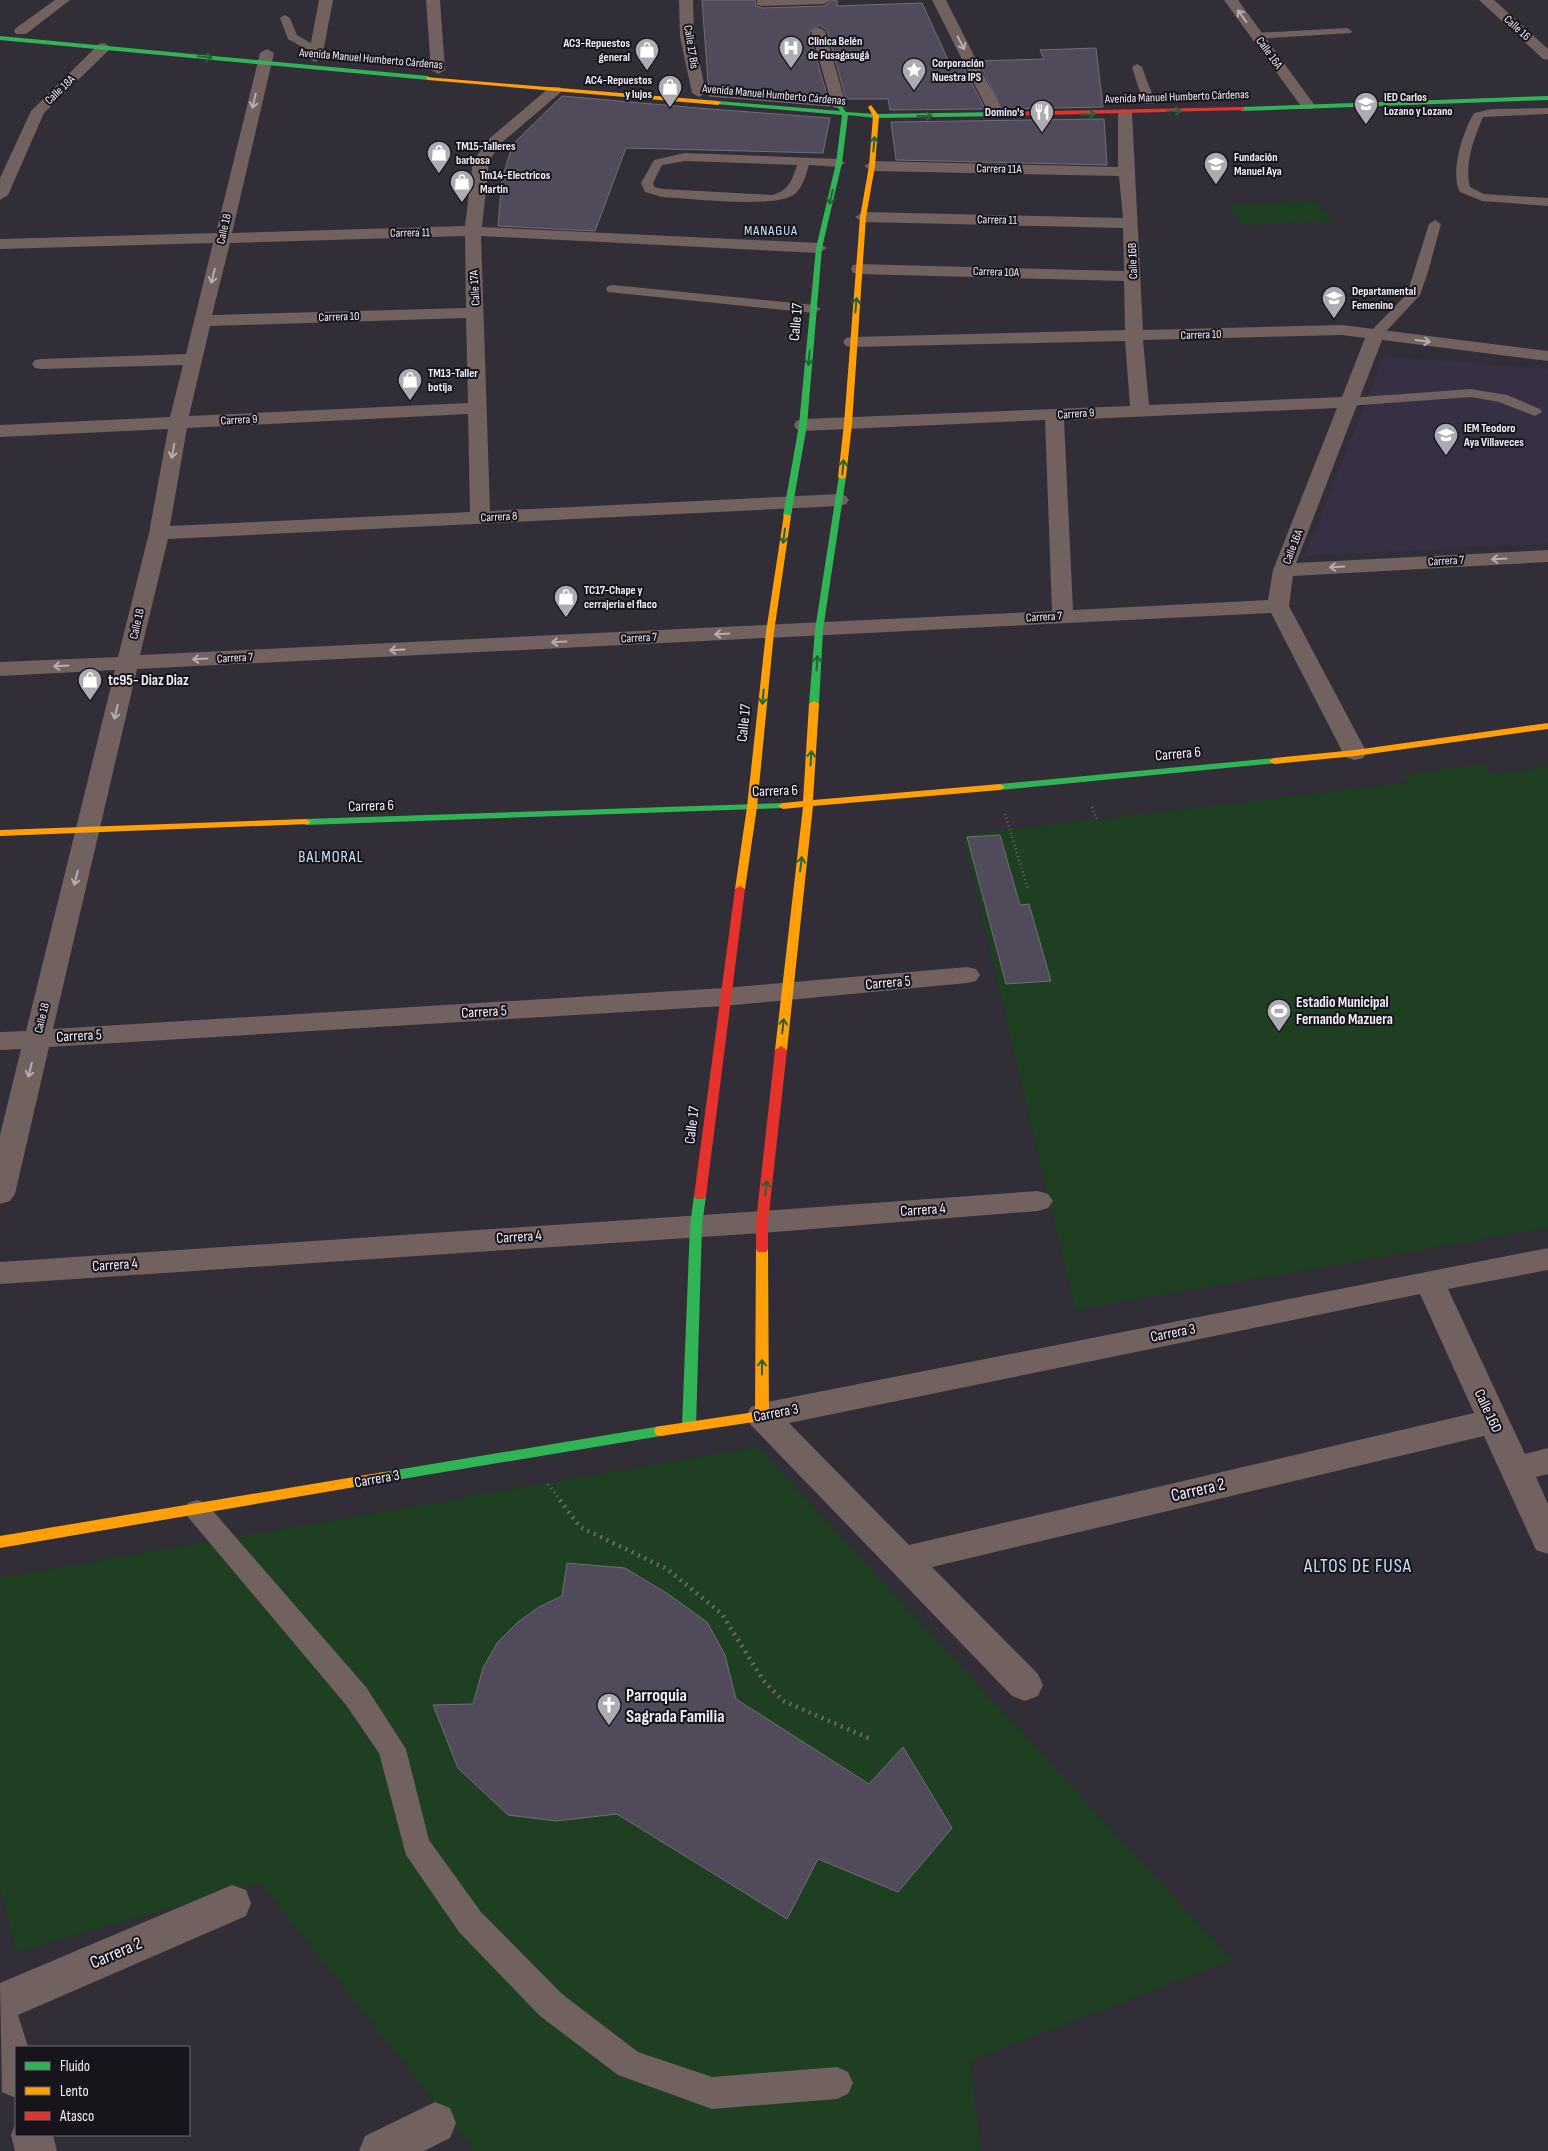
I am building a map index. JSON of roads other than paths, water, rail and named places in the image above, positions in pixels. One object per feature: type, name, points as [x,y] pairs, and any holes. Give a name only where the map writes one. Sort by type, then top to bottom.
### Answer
[{"type":"street","points":[[21,31],[63,0]]},
{"type":"street","points":[[316,55],[326,0]]},
{"type":"street","points":[[433,0],[438,70]]},
{"type":"street","name":"Calle 17 Bis","points":[[686,0],[687,36],[699,93]]},
{"type":"street","points":[[762,2],[824,0]]},
{"type":"street","points":[[939,0],[993,107]]},
{"type":"street","name":"Calle 16A","points":[[1231,0],[1304,102]]},
{"type":"street","name":"Calle 16","points":[[1486,0],[1548,56]]},
{"type":"street","name":"Avenida Manuel Humberto Cárdenas","points":[[0,29],[555,90],[842,110],[1125,113],[1548,89]]},
{"type":"street","name":"Calle 17","points":[[689,1426],[696,1225],[724,997],[752,807],[770,632],[789,503],[803,425],[819,248],[840,163],[842,110],[818,31]]},
{"type":"street","name":"Avenida Manuel Humberto Cárdenas","points":[[0,38],[265,58],[316,55],[438,70],[699,93],[842,110]]},
{"type":"street","points":[[1531,41],[1548,41]]},
{"type":"street","name":"Calle 18A","points":[[0,195],[38,111],[104,47]]},
{"type":"street","name":"Calle 18","points":[[0,1194],[159,533],[178,423],[192,359],[265,58]]},
{"type":"street","name":"Calle 17A","points":[[480,518],[473,231],[481,161],[487,151],[505,131],[555,90]]},
{"type":"street","name":"Avenida Manuel Humberto Cárdenas","points":[[874,111],[1148,102],[1304,102],[1548,98]]},
{"type":"street","points":[[874,111],[872,166],[863,217],[852,342],[848,424],[839,500],[819,630],[808,805],[762,1222],[762,1416],[1025,1685]]},
{"type":"street","name":"Calle 16B","points":[[1125,113],[1126,172],[1132,223],[1134,336],[1140,409]]},
{"type":"street","name":"Carrera 11A","points":[[872,166],[1126,172]]},
{"type":"street","name":"Carrera 11","points":[[863,217],[1132,223]]},
{"type":"street","name":"Carrera 11","points":[[0,244],[473,231],[819,248]]},
{"type":"street","name":"Carrera 10A","points":[[859,269],[1133,276]]},
{"type":"street","name":"Carrera 10","points":[[202,321],[476,313]]},
{"type":"street","name":"Carrera 10","points":[[852,342],[1342,330],[1548,356]]},
{"type":"street","name":"Calle 16A","points":[[1278,606],[1284,570],[1375,335]]},
{"type":"street","points":[[42,364],[192,359]]},
{"type":"street","name":"Carrera 9","points":[[803,425],[1054,415],[1140,409],[1348,402]]},
{"type":"street","name":"Carrera 9","points":[[0,431],[478,408]]},
{"type":"street","points":[[1054,415],[1064,616]]},
{"type":"street","name":"Carrera 8","points":[[159,533],[839,500]]},
{"type":"street","name":"Carrera 7","points":[[1284,570],[1548,556]]},
{"type":"street","points":[[1278,606],[1355,752]]},
{"type":"street","name":"Carrera 7","points":[[0,669],[1278,606]]},
{"type":"street","name":"Carrera 6","points":[[0,834],[808,805],[1355,752],[1548,726]]},
{"type":"street","name":"Carrera 5","points":[[0,1041],[724,997],[967,975]]},
{"type":"street","name":"Carrera 4","points":[[0,1273],[762,1222],[1038,1201]]},
{"type":"street","name":"Carrera 3","points":[[0,1542],[689,1426],[762,1416],[1429,1281],[1548,1259]]},
{"type":"street","name":"Calle 16D","points":[[1429,1281],[1548,1540]]},
{"type":"street","name":"Carrera 2","points":[[904,1560],[1493,1421]]},
{"type":"street","points":[[1515,1469],[1548,1461]]},
{"type":"street","name":"Carrera 2","points":[[0,2003],[232,1903]]},
{"type":"street","points":[[0,2019],[15,2074]]},
{"type":"street","points":[[380,2151],[435,2123]]},
{"type":"street","points":[[32,2136],[36,2151]]},
{"type":"lane","points":[[285,18],[292,37],[316,55]]},
{"type":"lane","points":[[1256,36],[1347,30]]},
{"type":"lane","points":[[1137,67],[1148,102]]},
{"type":"lane","points":[[1548,111],[1492,112],[1478,115],[1468,141],[1462,182],[1464,189],[1482,197],[1548,202]]},
{"type":"lane","points":[[804,162],[794,191],[786,196],[772,199],[662,193],[649,189],[647,184],[658,162],[671,158],[840,163]]},
{"type":"lane","points":[[1375,335],[1413,295],[1422,272],[1435,224]]},
{"type":"lane","points":[[613,289],[814,309]]},
{"type":"lane","points":[[1348,402],[1471,393],[1502,398],[1534,412]]},
{"type":"lane","points":[[197,1510],[356,1696],[392,1749],[416,1845],[470,1922],[551,2005],[629,2064],[712,2093],[837,2083]]},
{"type":"place","name":"Clínica Belén de Fusagasugá","points":[[791,69]]},
{"type":"place","name":"AC3-Repuestos general","points":[[647,71]]},
{"type":"place","name":"Corporación Nuestra IPS","points":[[914,91]]},
{"type":"place","name":"AC4-Repuestos y lujos","points":[[670,108]]},
{"type":"place","name":"IED Carlos Lozano y Lozano","points":[[1366,125]]},
{"type":"place","name":"Domino's","points":[[1042,133]]},
{"type":"place","name":"TM15-Talleres barbosa","points":[[439,174]]},
{"type":"place","name":"Fundación Manuel Aya","points":[[1216,185]]},
{"type":"place","name":"Tm14-Electricos Martín","points":[[462,203]]},
{"type":"place","name":"Departamental Femenino","points":[[1334,319]]},
{"type":"place","name":"TM13-Taller botija","points":[[410,401]]},
{"type":"place","name":"IEM Teodoro Aya Villaveces","points":[[1446,456]]},
{"type":"place","name":"TC17-Chape y cerrajeria el flaco","points":[[566,618]]},
{"type":"place","name":"tc95- Diaz Diaz","points":[[90,701]]},
{"type":"place","name":"Estadio Municipal Fernando Mazuera","points":[[1279,1032]]},
{"type":"place","name":"Parroquia Sagrada Familia","points":[[609,1726]]},
{"type":"district","name":"MANAGUA","points":[[771,230]]},
{"type":"district","name":"BALMORAL","points":[[331,857]]},
{"type":"district","name":"ALTOS DE FUSA","points":[[1358,1566]]}]
